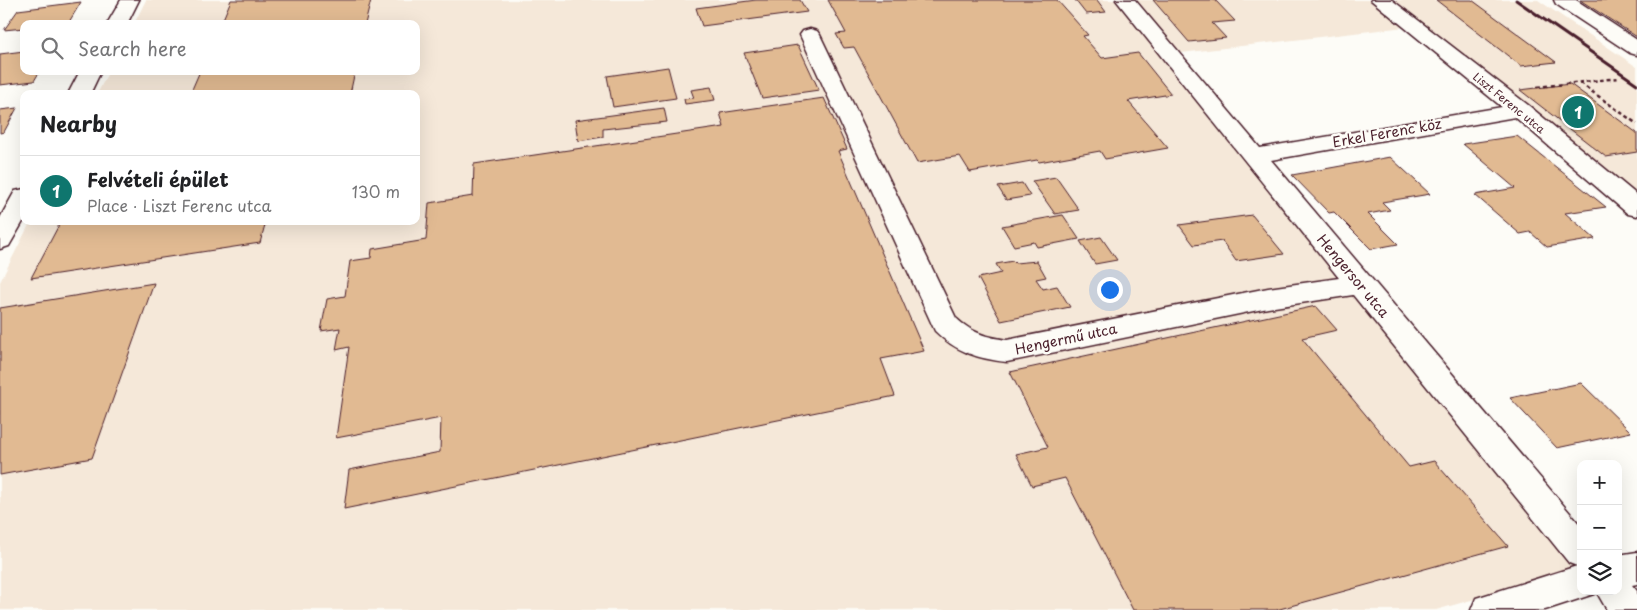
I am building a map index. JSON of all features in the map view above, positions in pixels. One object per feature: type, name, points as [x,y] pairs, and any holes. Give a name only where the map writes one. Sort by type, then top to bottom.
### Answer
[{"type":"street","points":[[119,20],[130,0]]},
{"type":"street","name":"Hengersor utca","points":[[1126,0],[1579,550]]},
{"type":"street","name":"Liszt Ferenc utca","points":[[1380,0],[1520,110],[1637,208]]},
{"type":"street","points":[[1563,0],[1637,49]]},
{"type":"street","name":"Hengermű utca","points":[[810,35],[945,324],[958,338],[982,348],[1007,351],[1268,298],[1360,284]]},
{"type":"street","points":[[81,90],[90,75]]},
{"type":"street","name":"Erkel Ferenc köz","points":[[1254,156],[1520,110]]},
{"type":"street","points":[[0,240],[20,203]]},
{"type":"street","points":[[1622,571],[1637,568]]},
{"type":"street","points":[[1489,610],[1577,583]]},
{"type":"street","points":[[1617,595],[1630,610]]},
{"type":"path","points":[[1496,91],[1619,78]]},
{"type":"path","points":[[1579,82],[1637,124]]},
{"type":"shaded area","points":[[146,0],[1538,0],[1637,67],[1637,216],[1405,27],[1164,55],[1577,570],[1436,610],[0,610],[0,282],[29,225],[420,225],[420,90],[99,90],[107,75],[420,75],[420,20],[136,20]]},
{"type":"building","points":[[231,0],[371,0],[366,20],[223,20]]},
{"type":"building","points":[[756,0],[800,0],[807,12],[702,26],[696,8]]},
{"type":"building","points":[[828,0],[1057,0],[1088,35],[1083,36],[1102,58],[1138,53],[1171,94],[1128,101],[1168,148],[1105,159],[1100,151],[970,172],[960,156],[917,163],[854,47],[844,48],[836,34],[846,33]]},
{"type":"building","points":[[1075,0],[1097,0],[1106,12],[1086,14]]},
{"type":"building","points":[[1153,0],[1215,0],[1235,21],[1212,23],[1226,38],[1189,42]]},
{"type":"building","points":[[1436,0],[1472,0],[1556,62],[1521,66]]},
{"type":"building","points":[[1580,0],[1637,0],[1637,37]]},
{"type":"building","points":[[81,2],[70,20],[20,20],[20,28],[4,30],[18,10]]},
{"type":"building","points":[[798,45],[819,90],[762,98],[744,53]]},
{"type":"building","points":[[20,52],[20,75],[38,75],[34,81],[0,85],[0,54]]},
{"type":"building","points":[[668,67],[676,98],[613,107],[607,76]]},
{"type":"building","points":[[198,75],[354,75],[351,90],[192,90]]},
{"type":"building","points":[[1570,84],[1637,133],[1637,152],[1606,157],[1520,90]]},
{"type":"building","points":[[711,87],[715,100],[685,104],[684,99],[694,98],[691,90]]},
{"type":"building","points":[[824,98],[847,149],[838,151],[924,351],[881,359],[895,396],[344,509],[349,470],[440,452],[441,418],[336,438],[349,347],[336,350],[340,328],[321,331],[327,299],[345,296],[350,261],[371,258],[372,249],[426,240],[429,203],[473,196],[474,164],[724,127],[720,113]]},
{"type":"building","points":[[17,108],[4,132],[0,133],[0,110]]},
{"type":"building","points":[[664,108],[667,122],[603,129],[603,137],[578,141],[575,120]]},
{"type":"building","points":[[1517,136],[1606,207],[1565,213],[1595,239],[1547,247],[1530,232],[1520,234],[1475,195],[1515,188],[1463,144]]},
{"type":"building","points":[[1390,157],[1430,194],[1382,202],[1390,210],[1368,214],[1398,244],[1371,249],[1334,212],[1329,213],[1292,175]]},
{"type":"building","points":[[1056,177],[1079,210],[1055,214],[1032,181]]},
{"type":"building","points":[[1022,183],[1030,196],[1006,200],[998,187]]},
{"type":"building","points":[[1063,215],[1079,239],[1037,247],[1034,242],[1014,246],[1002,226]]},
{"type":"building","points":[[1252,215],[1284,254],[1236,261],[1222,241],[1194,245],[1179,225]]},
{"type":"building","points":[[59,225],[265,225],[260,243],[31,278]]},
{"type":"building","points":[[1101,237],[1117,260],[1095,264],[1080,241]]},
{"type":"building","points":[[1013,261],[1015,263],[1037,261],[1046,277],[1036,279],[1043,289],[1057,286],[1070,307],[1001,321],[978,278],[1001,273],[996,264]]},
{"type":"building","points":[[154,283],[92,458],[0,475],[0,308]]},
{"type":"building","points":[[1316,306],[1337,330],[1302,338],[1409,467],[1434,461],[1508,546],[1276,610],[1133,610],[1065,478],[1032,486],[1016,454],[1048,447],[1010,372]]},
{"type":"building","points":[[1581,383],[1631,432],[1557,448],[1510,398]]},
{"type":"railway","points":[[1516,0],[1637,84]]},
{"type":"place","name":"Felvételi épület","points":[[1578,112]]}]
